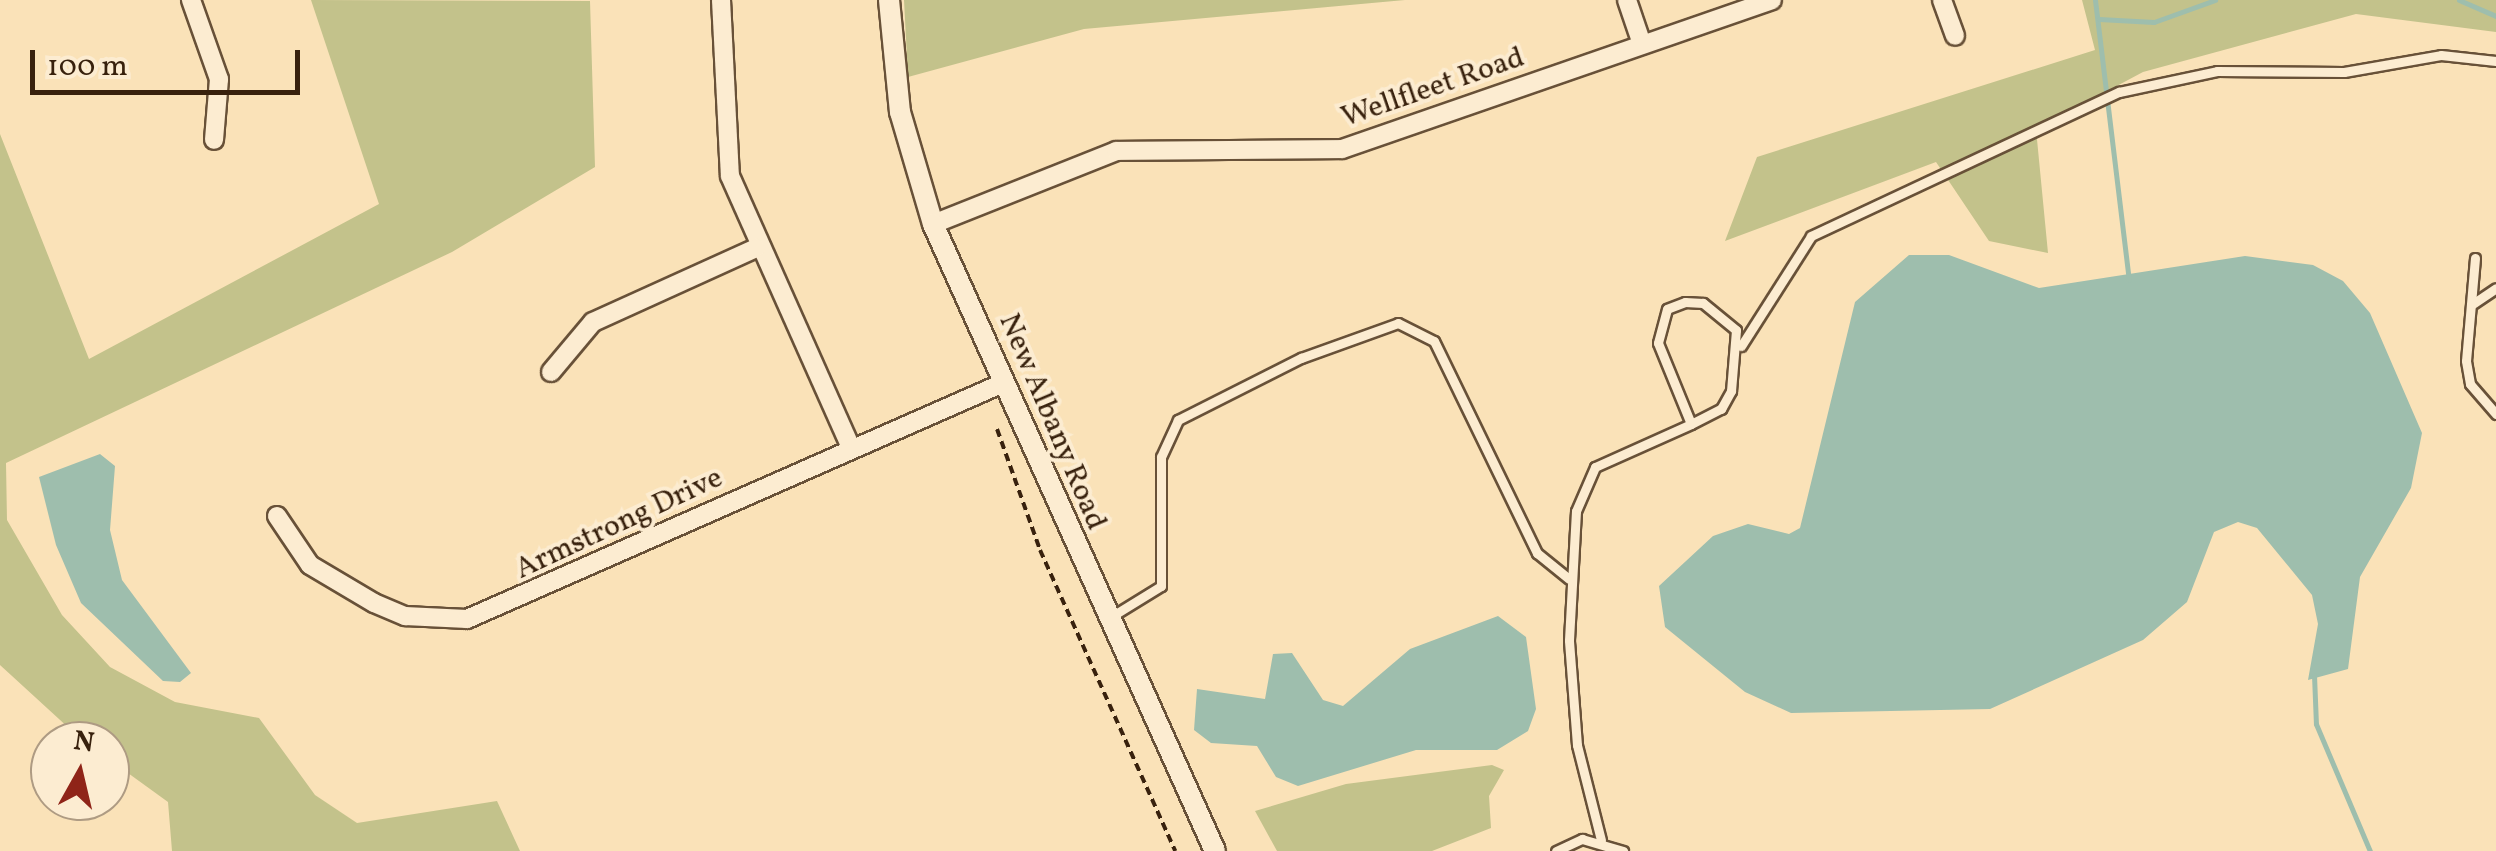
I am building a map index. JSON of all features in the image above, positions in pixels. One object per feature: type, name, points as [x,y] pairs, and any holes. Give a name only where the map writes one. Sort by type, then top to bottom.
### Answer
[{"type":"street","points":[[191,0],[219,79],[214,140]]},
{"type":"street","points":[[721,0],[730,176],[756,248],[851,448]]},
{"type":"street","name":"New Albany Road","points":[[889,0],[900,112],[932,224],[1106,620],[1216,851]]},
{"type":"street","points":[[1626,0],[1642,44]]},
{"type":"street","name":"Wellfleet Road","points":[[932,224],[1116,151],[1342,149],[1772,0]]},
{"type":"street","points":[[1942,0],[1955,36]]},
{"type":"street","points":[[552,372],[594,322],[756,248]]},
{"type":"street","name":"Armstrong Drive","points":[[276,516],[310,564],[374,603],[405,616],[467,619],[1003,382]]},
{"type":"lane","points":[[1601,840],[1578,744],[1569,579],[1580,486],[1595,467],[1721,409],[1741,346],[1810,236],[2119,92],[2217,70],[2344,72],[2441,55],[2496,62]]},
{"type":"lane","points":[[2475,258],[2470,384],[2496,414]]},
{"type":"lane","points":[[2471,305],[2496,288]]},
{"type":"lane","points":[[1691,424],[1658,343],[1668,310],[1703,303],[1724,315],[1741,346]]},
{"type":"lane","points":[[1106,620],[1161,586],[1161,457],[1178,420],[1301,358],[1398,324],[1434,340],[1536,553],[1569,579]]},
{"type":"lane","points":[[1556,851],[1601,840],[1623,851]]},
{"type":"path","points":[[996,429],[1040,550],[1175,851]]},
{"type":"shaded area","points":[[311,0],[590,1],[595,167],[452,252],[6,463],[7,520],[62,615],[110,667],[175,702],[259,718],[315,795],[357,823],[497,801],[520,851],[172,851],[168,802],[130,774],[130,721],[61,721],[0,665],[0,134],[89,359],[379,204]]},
{"type":"shaded area","points":[[904,0],[1405,0],[1084,29],[908,77]]},
{"type":"shaded area","points":[[2082,0],[2496,0],[2496,32],[2356,14],[2143,72],[2036,129],[2048,253],[1989,241],[1936,162],[1725,241],[1757,157],[2095,50]]},
{"type":"shaded area","points":[[1909,255],[1949,255],[2039,288],[2245,256],[2313,265],[2343,281],[2370,313],[2422,433],[2411,488],[2360,577],[2348,669],[2308,680],[2318,624],[2312,595],[2257,528],[2238,522],[2214,532],[2187,602],[2143,640],[1990,709],[1791,713],[1745,692],[1665,627],[1659,586],[1713,536],[1748,524],[1789,534],[1800,528],[1855,302]]},
{"type":"shaded area","points":[[100,454],[115,466],[110,530],[122,580],[191,673],[180,682],[163,681],[81,603],[56,545],[39,477]]},
{"type":"shaded area","points":[[1498,616],[1526,637],[1536,709],[1528,731],[1497,750],[1416,750],[1298,786],[1276,777],[1257,746],[1211,743],[1194,730],[1197,689],[1265,699],[1273,654],[1292,653],[1323,700],[1343,706],[1410,649]]},
{"type":"shaded area","points":[[1492,765],[1504,770],[1489,796],[1491,828],[1432,851],[1277,851],[1255,811],[1346,784]]},
{"type":"waterway","points":[[2095,0],[2129,280]]},
{"type":"waterway","points":[[2099,19],[2154,22],[2215,0]]},
{"type":"waterway","points":[[2459,0],[2496,16]]},
{"type":"waterway","points":[[2314,675],[2316,724],[2370,851]]}]
